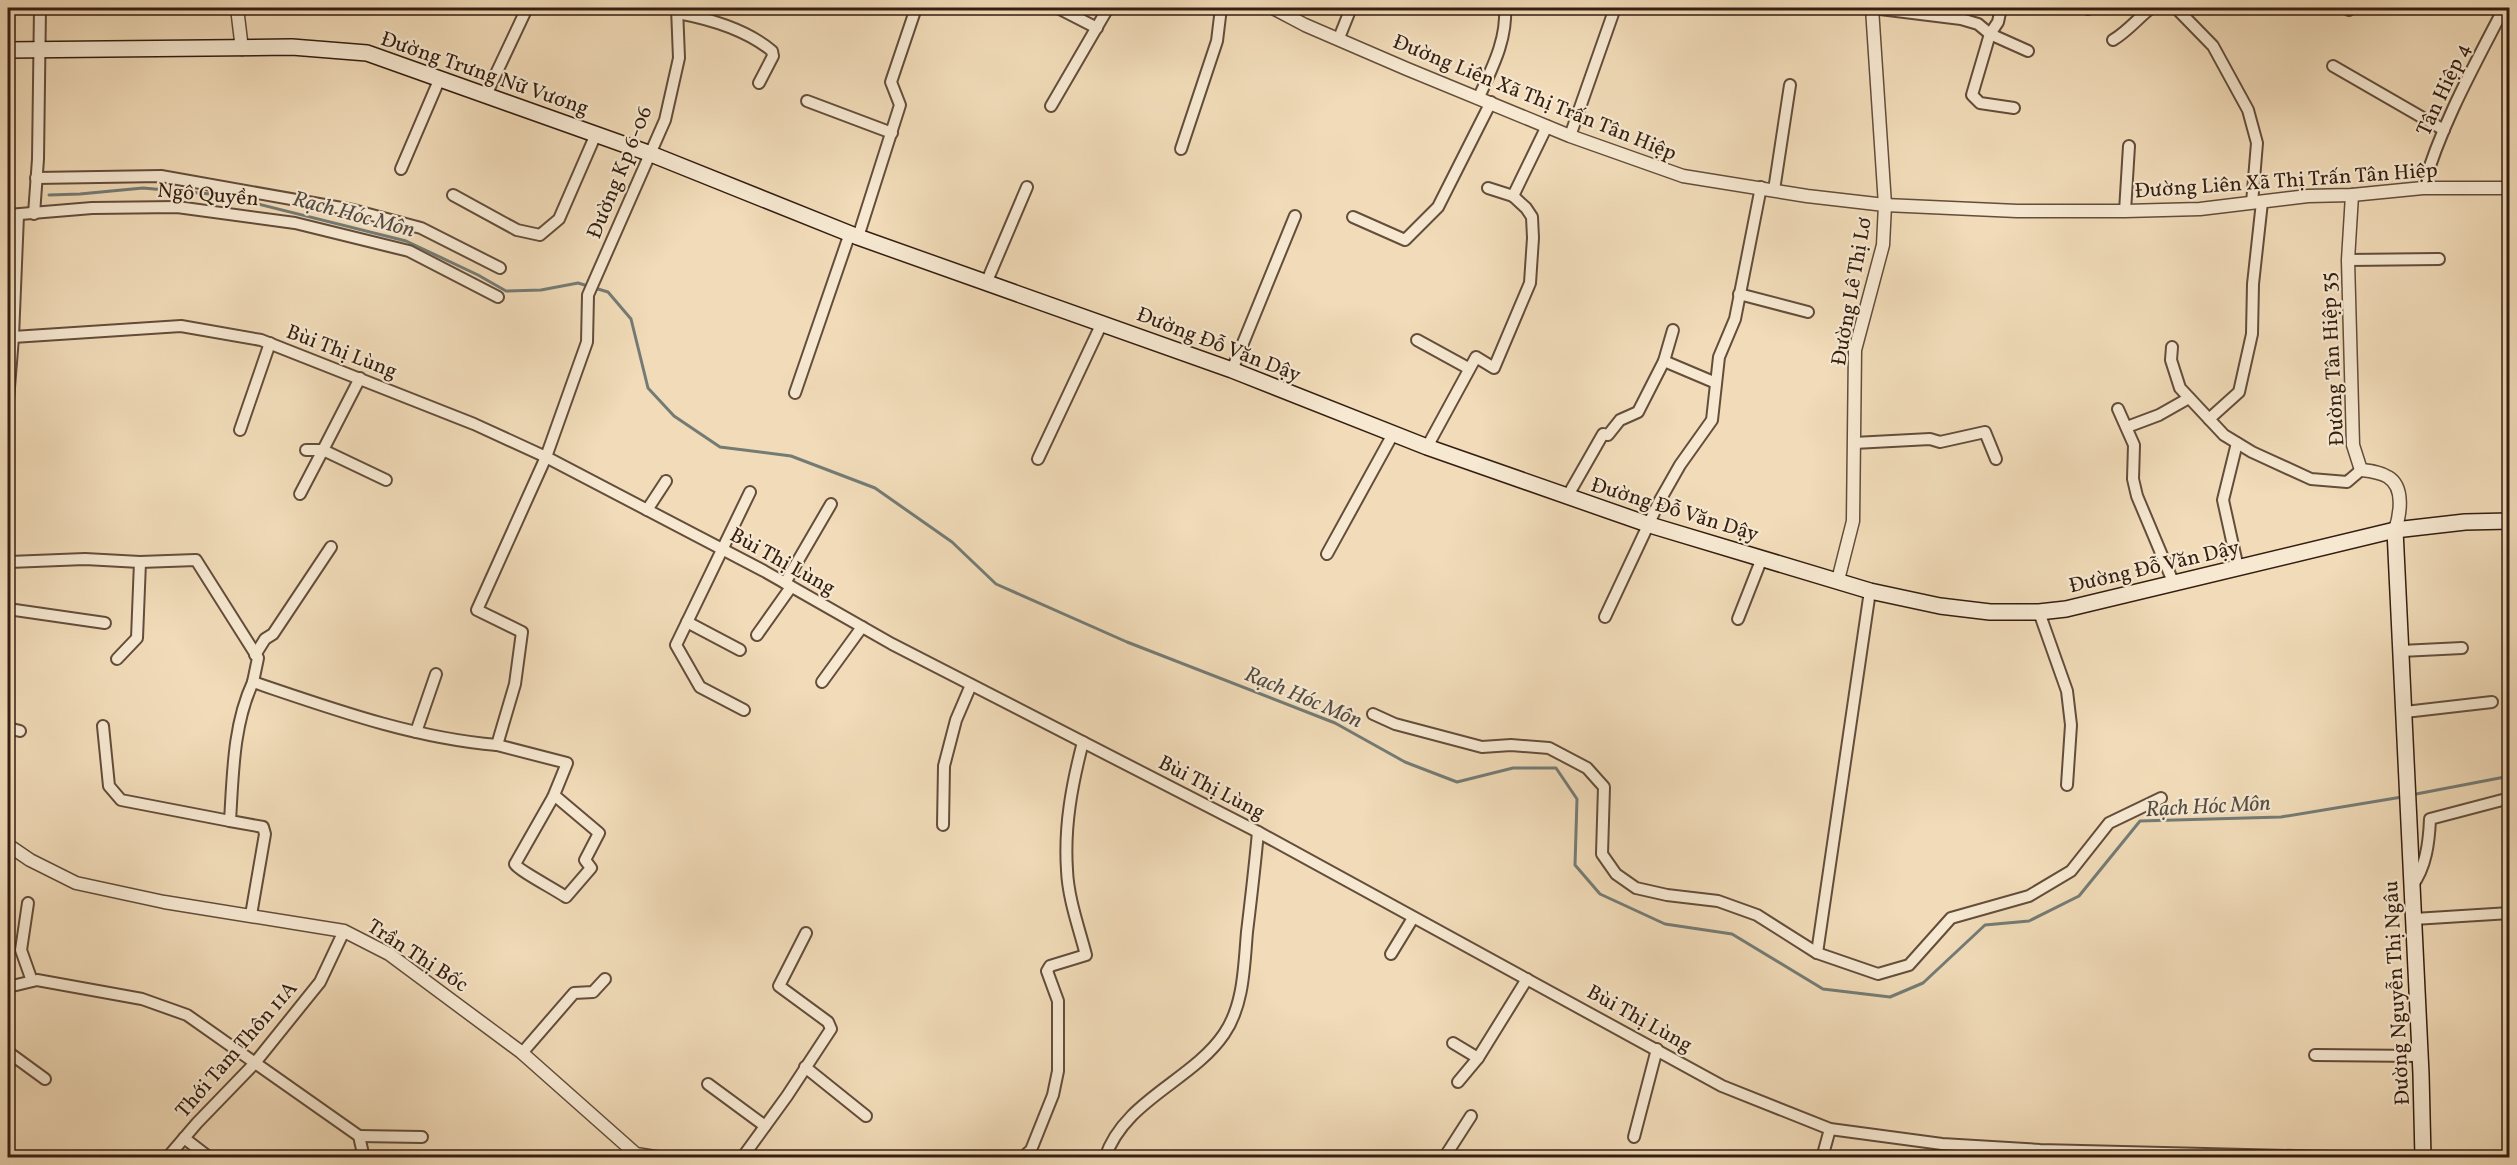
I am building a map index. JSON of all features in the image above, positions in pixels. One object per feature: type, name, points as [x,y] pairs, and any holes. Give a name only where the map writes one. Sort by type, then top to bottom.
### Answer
[{"type":"main road","name":"Đường Trưng Nữ Vương","points":[[8,50],[292,47],[367,53],[651,154],[854,235]]},
{"type":"main road","name":"Đường Đỗ Văn Dậy","points":[[854,235],[1232,370],[1427,447],[1567,497],[1650,525],[1870,591],[1940,606],[1990,612],[2039,612],[2100,602],[2395,530],[2464,522],[2510,521]]},
{"type":"main road","points":[[2395,530],[2404,712]]},
{"type":"main road","name":"Đường Nguyễn Thị Ngâu","points":[[2404,712],[2423,1157]]},
{"type":"street","points":[[34,214],[40,8]]},
{"type":"street","points":[[237,8],[242,49]]},
{"type":"street","points":[[486,95],[527,8]]},
{"type":"street","points":[[795,393],[900,105],[891,82],[913,8]]},
{"type":"street","points":[[1058,8],[1097,28]]},
{"type":"street","points":[[1051,106],[1108,8]]},
{"type":"street","points":[[1181,149],[1217,41],[1221,8]]},
{"type":"street","name":"Đường Liên Xã Thị Trấn Tân Hiệp","points":[[1274,8],[1305,25],[1570,136],[1683,176],[1807,196],[1885,205],[2017,211],[2125,211],[2200,209],[2308,196],[2352,195],[2423,188],[2510,188]]},
{"type":"street","points":[[1339,39],[1351,8]]},
{"type":"street","points":[[1353,216],[1405,240],[1438,207],[1485,99],[1499,55],[1506,18],[1505,8]]},
{"type":"street","points":[[1570,136],[1616,8]]},
{"type":"street","points":[[1872,8],[1961,19],[1978,24],[1990,34],[2028,51]]},
{"type":"street","name":"Đường Lê Thị Lơ","points":[[1838,580],[1853,521],[1855,350],[1883,245],[1885,205],[1872,8]]},
{"type":"street","points":[[2001,8],[1998,22],[1990,34],[1972,96],[1980,103],[2014,108]]},
{"type":"street","points":[[2113,40],[2127,32],[2137,19],[2151,8]]},
{"type":"street","points":[[2176,8],[2213,46],[2248,110],[2257,143],[2252,334],[2239,392],[2209,419]]},
{"type":"street","name":"Tân Hiệp 4","points":[[2423,188],[2444,130],[2504,8]]},
{"type":"street","points":[[678,10],[745,34],[760,41],[772,51],[773,56],[759,83]]},
{"type":"street","name":"Đường Kp 6-06","points":[[546,457],[587,342],[588,295],[665,120],[679,58],[678,10]]},
{"type":"street","points":[[2333,66],[2444,130]]},
{"type":"street","points":[[401,169],[440,78]]},
{"type":"street","points":[[1605,617],[1659,502],[1680,465],[1712,420],[1719,357],[1735,318],[1790,85]]},
{"type":"street","points":[[807,101],[891,133]]},
{"type":"street","points":[[1513,196],[1547,126]]},
{"type":"street","points":[[453,195],[517,230],[540,235],[559,219],[596,135]]},
{"type":"street","points":[[2125,211],[2129,146]]},
{"type":"street","name":"Ngô Quyền","points":[[36,178],[161,176],[342,208],[421,228],[500,268]]},
{"type":"street","points":[[987,281],[1027,187]]},
{"type":"street","points":[[1427,447],[1476,357],[1494,368],[1530,283],[1532,217],[1513,196],[1488,188]]},
{"type":"street","name":"Đường Tân Hiệp 35","points":[[2352,195],[2348,260],[2353,445],[2361,470],[2391,478],[2397,489],[2401,515],[2395,530]]},
{"type":"street","name":"Ngô Quyền","points":[[13,215],[92,208],[177,207],[295,223],[409,251],[498,297]]},
{"type":"street","points":[[8,400],[14,337],[13,215]]},
{"type":"street","points":[[1232,370],[1295,216]]},
{"type":"street","points":[[2348,260],[2439,259]]},
{"type":"street","points":[[1739,294],[1808,312]]},
{"type":"street","points":[[1038,459],[1102,323]]},
{"type":"street","name":"Bùi Thị Lùng","points":[[14,337],[181,326],[270,343],[360,378],[546,457],[724,550],[971,685],[1258,832],[1722,1086],[1830,1129],[2010,1153],[2280,1157],[2510,1157]]},
{"type":"street","points":[[1567,497],[1603,435],[1608,435],[1620,420],[1638,411],[1664,361],[1673,330]]},
{"type":"street","points":[[1417,340],[1468,368]]},
{"type":"street","points":[[240,430],[270,343]]},
{"type":"street","points":[[2172,347],[2171,360],[2180,388],[2224,435],[2311,479],[2347,482],[2361,470]]},
{"type":"street","points":[[1664,361],[1716,383]]},
{"type":"street","points":[[300,494],[360,378]]},
{"type":"street","points":[[2127,427],[2159,415],[2189,398]]},
{"type":"street","points":[[2118,408],[2134,445],[2133,479],[2137,496],[2174,584]]},
{"type":"street","points":[[1854,443],[1930,439],[1940,442],[1985,432],[1996,459]]},
{"type":"street","points":[[1327,554],[1393,434]]},
{"type":"street","points":[[2237,443],[2223,500],[2238,568]]},
{"type":"street","points":[[306,450],[323,450],[386,480]]},
{"type":"street","points":[[497,745],[515,684],[522,632],[477,610],[546,457]]},
{"type":"street","points":[[647,510],[666,481]]},
{"type":"street","points":[[744,710],[700,687],[676,645],[724,550],[750,492]]},
{"type":"street","points":[[757,634],[788,585],[831,504]]},
{"type":"street","points":[[8,534],[8,609],[105,624]]},
{"type":"street","points":[[255,655],[265,639],[273,634],[331,547]]},
{"type":"street","points":[[1738,619],[1762,558]]},
{"type":"street","points":[[9,562],[85,559],[140,562],[196,560],[258,658],[253,682],[242,705],[233,764],[230,821]]},
{"type":"street","points":[[117,659],[137,638],[140,562]]},
{"type":"street","points":[[1817,953],[1870,591]]},
{"type":"street","points":[[2039,612],[2067,691],[2071,725],[2067,785]]},
{"type":"street","points":[[687,622],[741,650]]},
{"type":"street","points":[[822,682],[862,627]]},
{"type":"street","points":[[2401,651],[2462,648]]},
{"type":"street","points":[[416,732],[436,674]]},
{"type":"street","points":[[253,682],[355,716],[416,732],[461,742],[497,745],[567,762],[554,795],[515,864],[518,869],[566,897],[591,868],[585,860],[599,832],[554,795]]},
{"type":"street","points":[[943,825],[944,766],[956,720],[971,685]]},
{"type":"street","points":[[2404,712],[2492,702]]},
{"type":"street","points":[[1373,714],[1395,724],[1482,747],[1511,745],[1549,748],[1587,768],[1604,787],[1602,854],[1616,874],[1636,888],[1667,895],[1718,901],[1757,915],[1817,953],[1878,974],[1909,965],[1951,918],[2029,896],[2071,871],[2109,823],[2161,798]]},
{"type":"street","points":[[103,726],[109,786],[121,800],[263,827],[266,834],[250,915]]},
{"type":"street","points":[[8,728],[20,731]]},
{"type":"street","points":[[1022,1158],[1031,1150],[1053,1095],[1058,1071],[1058,1001],[1047,971],[1050,966],[1086,955],[1067,872],[1069,808],[1072,784],[1083,742]]},
{"type":"street","points":[[2412,886],[2419,876],[2429,843],[2430,819],[2510,798]]},
{"type":"street","points":[[1105,1158],[1124,1125],[1136,1112],[1195,1065],[1225,1033],[1240,995],[1258,832]]},
{"type":"street","name":"Trần Thị Bốc","points":[[8,845],[30,860],[76,883],[164,902],[344,931],[389,954],[522,1053],[633,1156],[661,1158]]},
{"type":"street","points":[[28,903],[21,951],[32,981]]},
{"type":"street","points":[[2414,919],[2510,913]]},
{"type":"street","points":[[1391,954],[1413,918]]},
{"type":"street","name":"Thới Tam Thôn 11A","points":[[167,1158],[255,1064],[320,982],[344,931]]},
{"type":"street","points":[[742,1158],[831,1026],[779,986],[806,933]]},
{"type":"street","points":[[522,1053],[571,996],[577,992],[595,991],[605,979]]},
{"type":"street","points":[[1458,1082],[1478,1058],[1527,979]]},
{"type":"street","points":[[8,987],[37,980],[142,999],[187,1015],[359,1136],[422,1137]]},
{"type":"street","points":[[1453,1043],[1478,1058]]},
{"type":"street","points":[[1634,1137],[1657,1049]]},
{"type":"street","points":[[8,1052],[45,1078]]},
{"type":"street","points":[[2315,1055],[2420,1056]]},
{"type":"street","points":[[805,1067],[866,1116]]},
{"type":"street","points":[[708,1084],[765,1126]]},
{"type":"street","points":[[1444,1158],[1471,1116]]},
{"type":"street","points":[[1822,1158],[1830,1129]]},
{"type":"street","points":[[359,1136],[364,1158]]},
{"type":"street","points":[[184,1138],[210,1158]]},
{"type":"waterway","name":"Rạch Hóc Môn","points":[[49,195],[143,188],[222,195],[406,241],[506,291],[541,290],[578,283],[608,292],[631,319],[648,388],[674,416],[720,447],[791,456],[875,488],[952,542],[996,584],[1127,642],[1335,723],[1405,762],[1457,782],[1513,768],[1556,768],[1577,799],[1575,865],[1600,894],[1665,924],[1732,934],[1823,989],[1890,997],[1923,983],[1985,925],[2029,921],[2079,896],[2140,821],[2281,817],[2402,797]]},
{"type":"waterway","name":"Rạch Hóc Môn","points":[[2411,795],[2510,776]]}]
